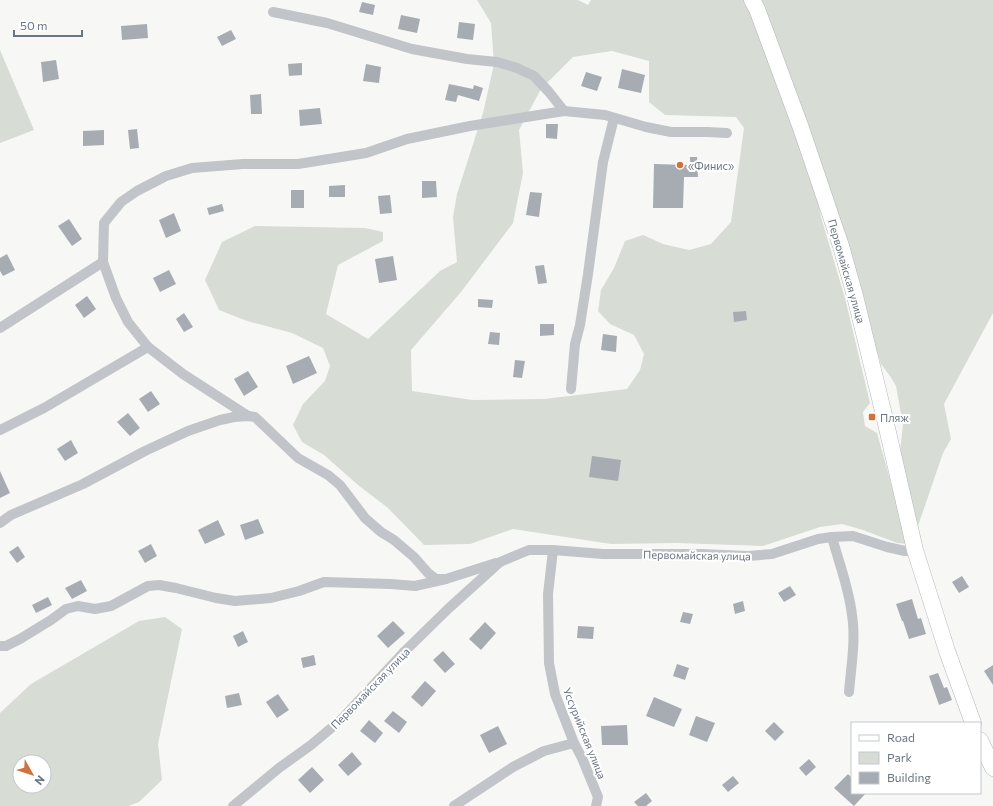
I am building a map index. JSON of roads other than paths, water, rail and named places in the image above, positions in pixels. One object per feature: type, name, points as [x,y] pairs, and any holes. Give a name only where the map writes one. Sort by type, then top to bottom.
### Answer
[{"type":"main road","name":"Первомайская улица","points":[[752,0],[801,128],[841,246],[875,378],[915,550],[947,651],[973,722]]},
{"type":"main road","points":[[981,742],[993,768]]},
{"type":"street","points":[[273,12],[327,23],[412,49],[467,59],[497,62],[517,68],[534,76],[564,111]]},
{"type":"street","points":[[248,416],[183,374],[148,347],[128,322],[116,298],[103,262],[104,223],[111,212],[121,202],[137,191],[166,176],[192,168],[243,164],[298,164],[321,161],[366,153],[407,139],[470,126],[564,111],[605,115],[646,128],[671,132],[707,132],[727,134]]},
{"type":"street","points":[[571,389],[575,344],[584,297],[603,162],[614,118]]},
{"type":"street","points":[[0,328],[103,262]]},
{"type":"street","points":[[0,430],[44,408],[148,347]]},
{"type":"street","points":[[0,524],[11,515],[83,484],[145,451],[188,431],[220,420],[248,416],[255,417],[298,458],[328,475],[340,485],[365,518],[414,557],[428,573],[436,579],[446,579]]},
{"type":"street","name":"Первомайская улица","points":[[0,646],[6,646],[20,639],[66,609],[78,606],[95,609],[111,606],[148,586],[159,585],[235,601],[271,598],[324,582],[415,586],[446,579],[500,562],[529,550],[553,550],[602,554],[701,554],[748,556],[772,554],[818,539],[853,536],[887,548],[915,550]]},
{"type":"street","points":[[832,537],[844,575],[853,616],[854,637],[850,692]]},
{"type":"street","name":"Уссурийская улица","points":[[553,550],[548,594],[549,663],[555,694],[574,743],[582,758],[598,797],[596,806]]},
{"type":"street","name":"Первомайская улица","points":[[233,806],[342,719],[405,651],[449,608],[500,562]]},
{"type":"street","points":[[454,806],[513,767],[544,751],[574,743]]},
{"type":"place","name":"«Финис»","points":[[680,165]]},
{"type":"place","name":"Пляж","points":[[872,417]]}]
